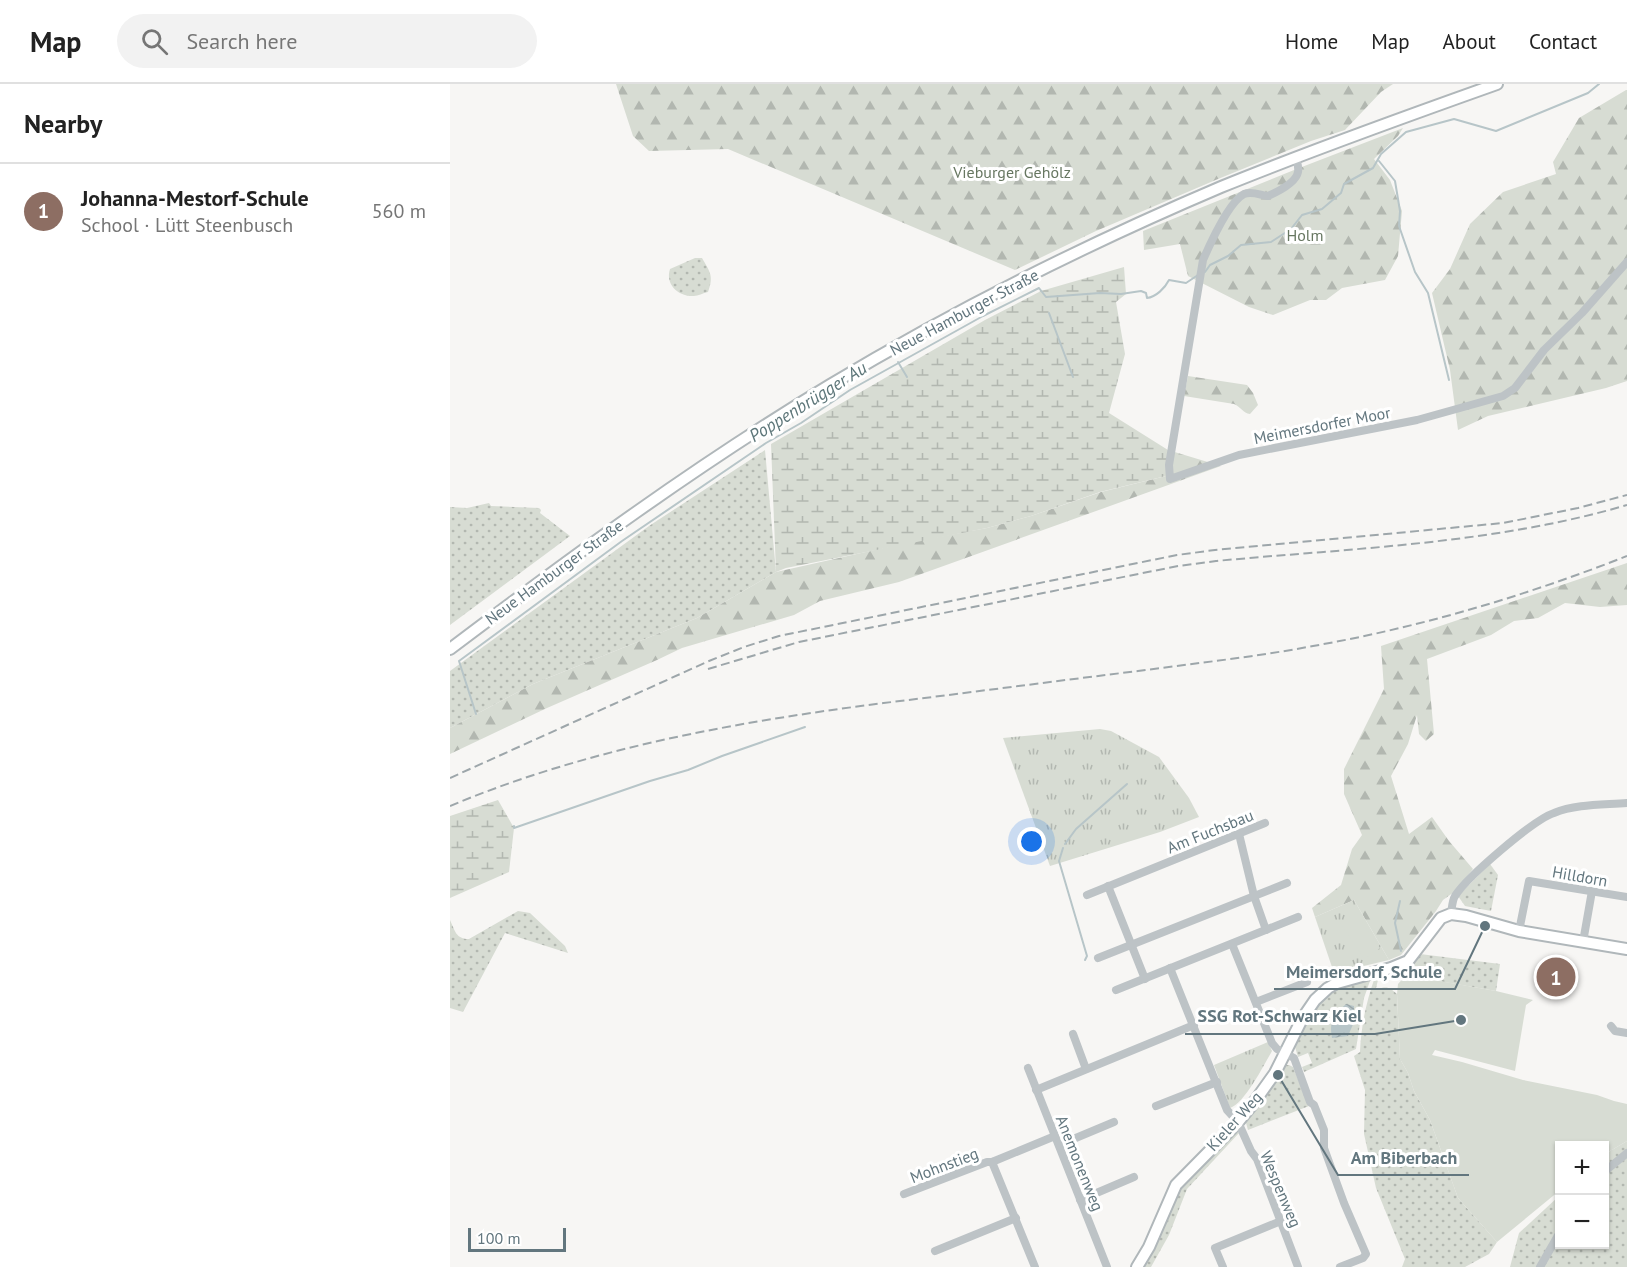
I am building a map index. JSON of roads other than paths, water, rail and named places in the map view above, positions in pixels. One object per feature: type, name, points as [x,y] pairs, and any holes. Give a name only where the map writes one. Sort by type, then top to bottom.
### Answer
[{"type":"main road","name":"Neue Hamburger Straße","points":[[450,649],[662,493],[831,385],[933,326],[1087,248],[1210,192],[1367,130],[1497,84]]},
{"type":"main road","points":[[1451,914],[1519,931],[1627,949]]},
{"type":"main road","name":"Kieler Weg","points":[[1137,1267],[1149,1247],[1176,1185],[1238,1122],[1275,1073],[1302,1019],[1315,1000],[1337,983],[1408,961],[1441,918],[1451,914]]},
{"type":"street","name":"Meimersdorfer Moor","points":[[1296,158],[1298,174],[1294,180],[1268,196],[1251,193],[1237,200],[1211,241],[1203,260],[1169,465],[1170,479],[1239,455],[1417,420],[1503,396],[1515,388],[1544,350],[1582,313],[1627,262]]},
{"type":"street","name":"Kieler Weg","points":[[1451,914],[1454,897],[1476,872],[1533,824],[1553,813],[1577,807],[1627,803]]},
{"type":"street","name":"Am Fuchsbau","points":[[1087,895],[1265,823]]},
{"type":"street","points":[[1239,834],[1254,896],[1266,930]]},
{"type":"street","name":"Hilldorn","points":[[1519,931],[1529,880],[1627,897]]},
{"type":"street","points":[[1098,958],[1287,883]]},
{"type":"street","points":[[1108,886],[1145,979]]},
{"type":"street","points":[[1583,942],[1592,891]]},
{"type":"street","points":[[1116,990],[1298,917]]},
{"type":"street","points":[[1232,944],[1272,1043],[1294,1058],[1310,1102],[1314,1105],[1324,1130],[1324,1148],[1366,1254],[1363,1258],[1340,1267]]},
{"type":"street","name":"Wespenweg","points":[[1170,968],[1227,1110],[1238,1122],[1257,1159],[1298,1267]]},
{"type":"street","points":[[1256,1002],[1307,982]]},
{"type":"street","points":[[1036,1090],[1194,1025]]},
{"type":"street","points":[[1611,1026],[1615,1031],[1627,1033]]},
{"type":"street","points":[[1073,1034],[1086,1069]]},
{"type":"street","name":"Anemonenweg","points":[[1028,1068],[1107,1267]]},
{"type":"street","points":[[1156,1106],[1217,1082]]},
{"type":"street","points":[[1059,1145],[1114,1122]]},
{"type":"street","name":"Mohnstieg","points":[[904,1194],[1055,1136]]},
{"type":"street","points":[[1609,1169],[1627,1153]]},
{"type":"street","points":[[992,1162],[1035,1267]]},
{"type":"street","points":[[1080,1200],[1134,1177]]},
{"type":"street","points":[[935,1251],[1016,1218]]},
{"type":"street","points":[[1222,1267],[1215,1248],[1281,1221]]},
{"type":"street","points":[[1540,1267],[1555,1241]]},
{"type":"water","points":[[1346,1004],[1354,1006],[1354,1022],[1348,1036],[1332,1038],[1333,1019]]},
{"type":"waterway","name":"Poppenbrügger Au","points":[[1205,272],[1210,265],[1228,256],[1241,245],[1271,242],[1291,229],[1302,215],[1322,209],[1341,193],[1344,184],[1373,168],[1381,154],[1406,132],[1454,119],[1496,131],[1588,93],[1599,84]]},
{"type":"waterway","points":[[1379,161],[1395,181],[1400,211],[1399,226],[1415,272],[1428,293],[1449,380]]},
{"type":"waterway","name":"Poppenbrügger Au","points":[[476,714],[459,661],[622,541],[766,443],[850,390],[983,316],[1039,288],[1046,297],[1141,291],[1146,293],[1147,298],[1160,292],[1169,280],[1186,283],[1198,275]]},
{"type":"waterway","points":[[1049,313],[1073,377]]},
{"type":"waterway","points":[[898,362],[907,377]]},
{"type":"waterway","points":[[514,826],[514,828],[688,770],[805,727]]},
{"type":"waterway","points":[[1065,844],[1076,829],[1127,784]]},
{"type":"waterway","points":[[1063,848],[1059,861],[1087,956],[1085,960]]},
{"type":"waterway","points":[[1400,901],[1395,923],[1401,951]]},
{"type":"railway","points":[[450,778],[709,661],[779,636],[1177,555],[1503,523],[1578,508],[1627,495]]},
{"type":"railway","points":[[708,669],[799,642],[1178,566],[1475,536],[1577,518],[1627,505]]},
{"type":"railway","points":[[450,806],[503,785],[612,752],[723,728],[835,710],[1248,657],[1393,630],[1511,597],[1627,556]]},
{"type":"place","name":"Meimersdorf, Schule","points":[[1485,926]]},
{"type":"place","name":"Johanna-Mestorf-Schule","points":[[1556,977]]},
{"type":"place","name":"SSG Rot-Schwarz Kiel","points":[[1461,1020]]},
{"type":"place","name":"Am Biberbach","points":[[1278,1075]]},
{"type":"park label","name":"Vieburger Gehölz","points":[[1012,172]]},
{"type":"park label","name":"Holm","points":[[1305,235]]}]
